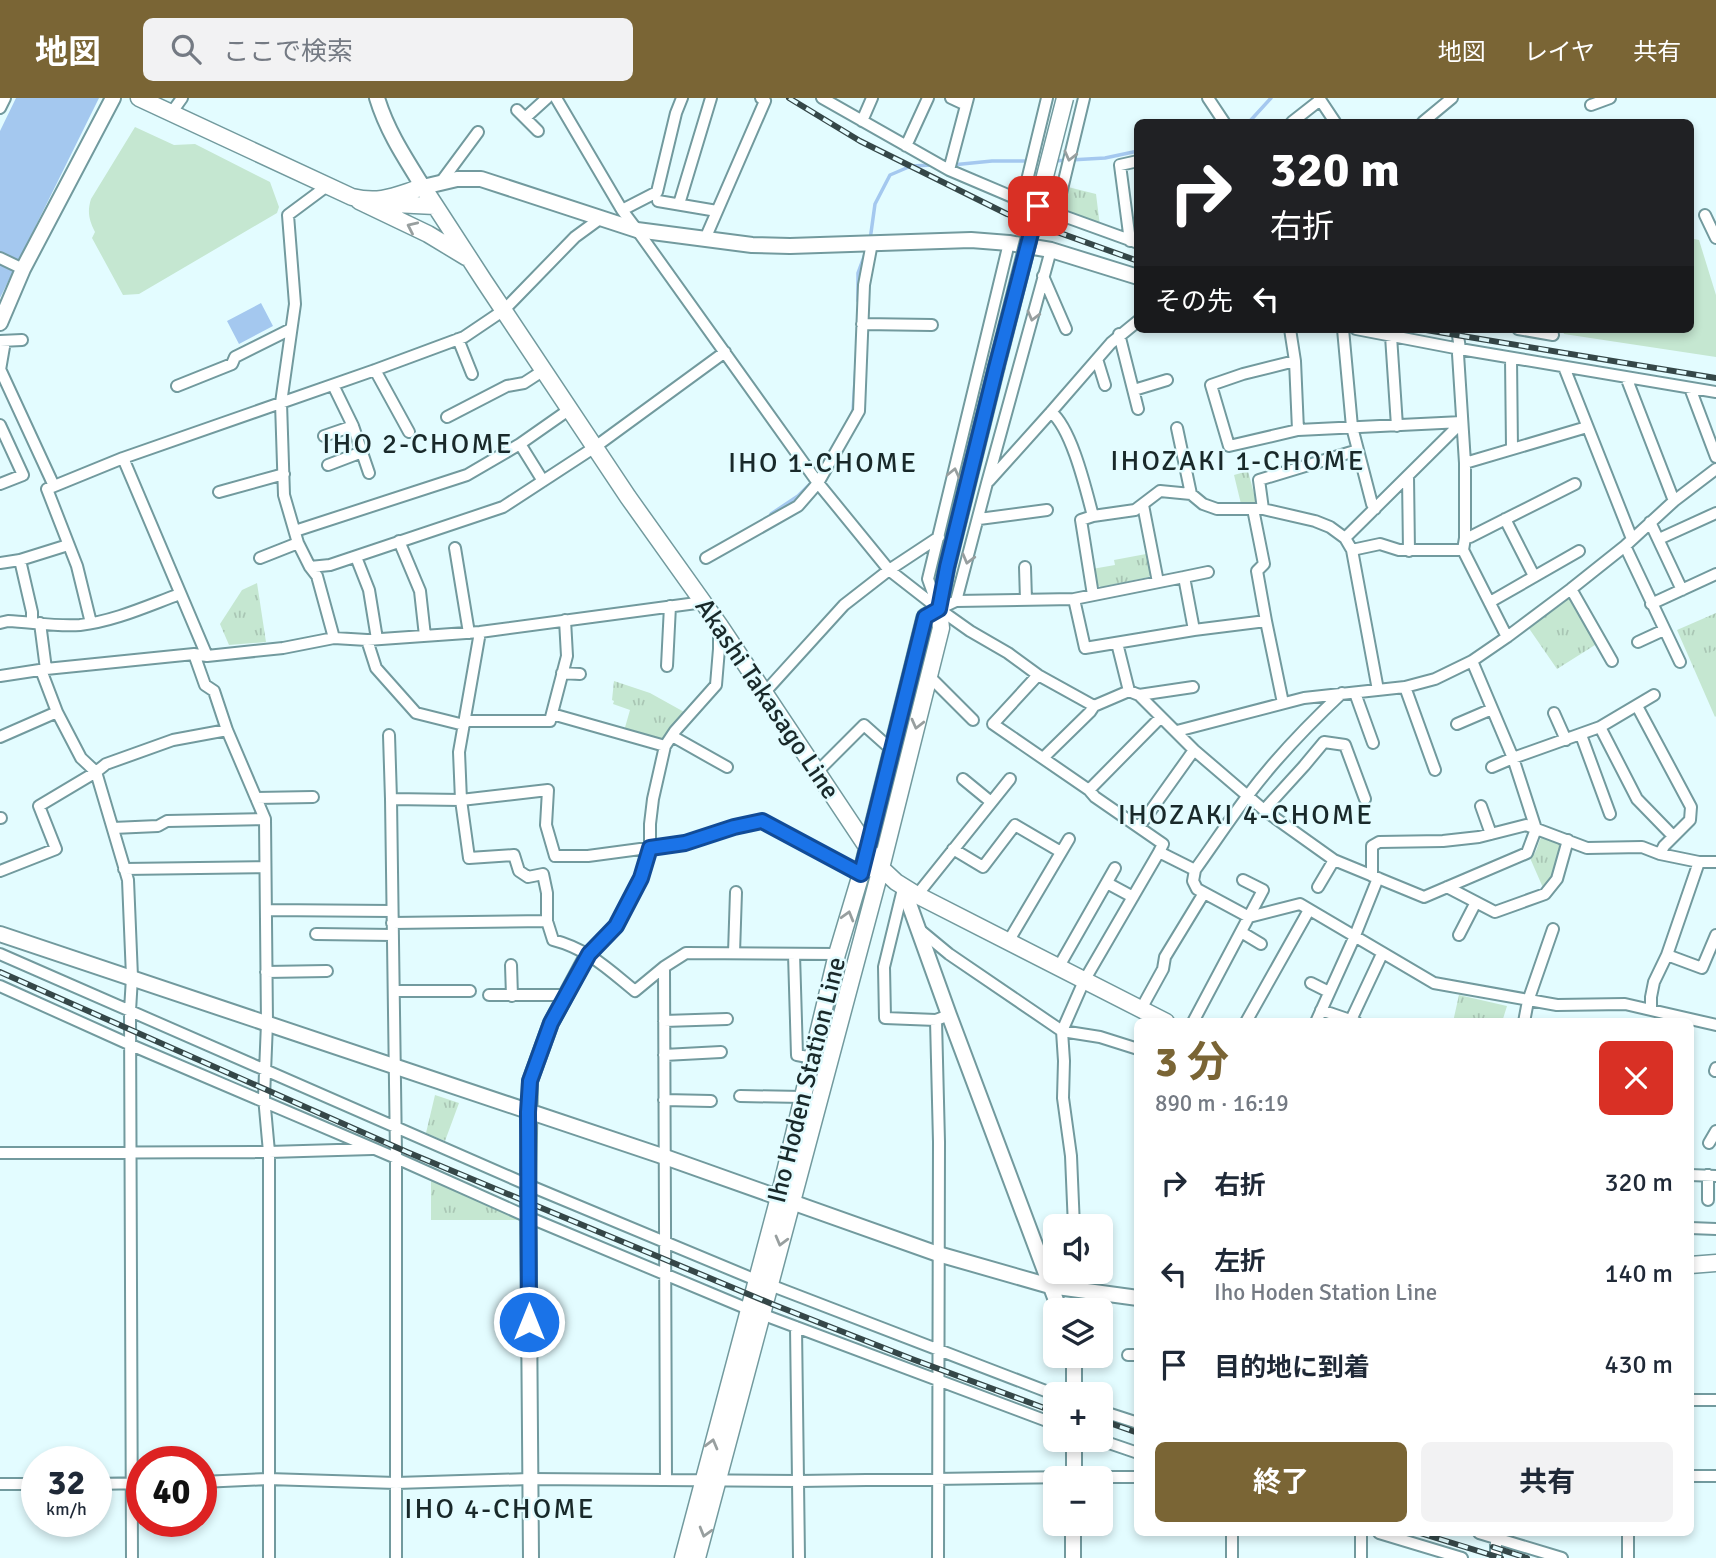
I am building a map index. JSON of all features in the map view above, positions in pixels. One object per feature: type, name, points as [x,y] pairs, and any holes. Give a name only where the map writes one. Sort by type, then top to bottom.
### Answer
[{"type":"main road","name":"Iho Hoden Station Line","points":[[697,1558],[711,1481],[785,1199],[881,868],[941,628],[939,609],[947,567],[1065,98]]},
{"type":"main road","name":"Akashi Takasago Line","points":[[146,99],[428,234],[471,261]]},
{"type":"main road","name":"Akashi Takasago Line","points":[[379,200],[424,187],[628,497],[720,626],[881,868],[910,891],[1159,1018]]},
{"type":"main road","name":"Akashi Takasago Line","points":[[352,197],[394,204],[435,206]]},
{"type":"main road","name":"Iho Hoden Station Line","points":[[785,1199],[803,1097],[837,954],[861,874],[925,617],[939,609]]},
{"type":"main road","points":[[1694,1265],[1716,1263]]},
{"type":"main road","name":"Iho Hoden Station Line","points":[[683,1558],[711,1481]]},
{"type":"street","points":[[0,108],[5,98]]},
{"type":"street","points":[[0,323],[23,269],[113,98]]},
{"type":"street","points":[[172,112],[182,98]]},
{"type":"street","points":[[377,98],[396,144],[424,187],[457,178],[481,179],[637,230],[752,245],[971,240],[1051,250],[1134,275]]},
{"type":"street","points":[[538,131],[521,114],[547,98]]},
{"type":"street","points":[[556,98],[622,210],[818,483],[889,570],[970,631],[1008,653],[1038,675],[1094,706]]},
{"type":"street","points":[[622,210],[657,192],[682,98]]},
{"type":"street","points":[[679,204],[710,98]]},
{"type":"street","points":[[705,239],[765,100],[761,98]]},
{"type":"street","points":[[862,121],[872,98]]},
{"type":"street","points":[[906,146],[928,98]]},
{"type":"street","points":[[949,170],[967,102],[951,98]]},
{"type":"street","points":[[1022,201],[1048,98]]},
{"type":"street","points":[[1056,214],[1084,98]]},
{"type":"street","points":[[1208,98],[1222,119]]},
{"type":"street","points":[[1435,118],[1452,98]]},
{"type":"street","points":[[1591,106],[1610,98]]},
{"type":"street","points":[[1296,119],[1320,99],[1333,119]]},
{"type":"street","points":[[828,100],[949,170],[1022,201],[1134,242]]},
{"type":"street","points":[[441,182],[478,132]]},
{"type":"street","points":[[1134,162],[1120,165],[1134,242]]},
{"type":"street","points":[[327,186],[288,215],[295,304],[281,403],[284,495],[297,537],[310,567],[317,576],[334,638]]},
{"type":"street","points":[[659,201],[717,211]]},
{"type":"street","points":[[1705,215],[1716,238]]},
{"type":"street","points":[[91,623],[78,566],[47,489],[123,458],[464,337],[504,310],[575,237],[601,218]]},
{"type":"street","points":[[706,558],[798,506],[818,483],[859,411],[864,285],[872,243]]},
{"type":"street","points":[[939,609],[928,579],[1009,243]]},
{"type":"street","points":[[956,601],[1051,250]]},
{"type":"street","points":[[0,258],[23,269]]},
{"type":"street","points":[[1043,276],[1066,329]]},
{"type":"street","points":[[862,324],[932,325]]},
{"type":"street","points":[[987,483],[1119,334],[1134,324]]},
{"type":"street","points":[[177,386],[232,365],[235,357],[291,329]]},
{"type":"street","points":[[1291,333],[1295,361],[1298,430]]},
{"type":"street","points":[[1343,333],[1352,427],[1375,509]]},
{"type":"street","points":[[1376,333],[1716,392]]},
{"type":"street","points":[[1458,333],[1465,463],[1463,550],[1507,636]]},
{"type":"street","points":[[1541,333],[1553,335]]},
{"type":"street","points":[[1119,334],[1138,409]]},
{"type":"street","points":[[1391,336],[1397,426]]},
{"type":"street","points":[[458,339],[472,374]]},
{"type":"street","points":[[0,391],[3,341],[22,340]]},
{"type":"street","points":[[310,567],[330,565],[503,508],[595,447],[725,352]]},
{"type":"street","points":[[1511,358],[1512,449]]},
{"type":"street","points":[[1097,359],[1105,385]]},
{"type":"street","points":[[1295,361],[1211,385],[1229,446],[1298,430],[1462,422]]},
{"type":"street","points":[[1564,367],[1651,604],[1680,662]]},
{"type":"street","points":[[374,370],[409,432]]},
{"type":"street","points":[[447,417],[507,386],[524,383],[544,370]]},
{"type":"street","points":[[2,373],[54,486]]},
{"type":"street","points":[[1626,377],[1674,501]]},
{"type":"street","points":[[1134,390],[1167,380]]},
{"type":"street","points":[[333,385],[369,473]]},
{"type":"street","points":[[1690,388],[1716,457]]},
{"type":"street","points":[[260,558],[297,537],[467,475],[520,444],[570,409]]},
{"type":"street","points":[[1051,412],[1070,442],[1081,470],[1093,516]]},
{"type":"street","points":[[1345,538],[1462,422]]},
{"type":"street","points":[[0,425],[23,475],[0,484]]},
{"type":"street","points":[[324,436],[352,426]]},
{"type":"street","points":[[1465,463],[1587,427]]},
{"type":"street","points":[[1177,428],[1191,494],[1196,500],[1209,507],[1258,509],[1315,521],[1330,527],[1345,538],[1352,550],[1378,690]]},
{"type":"street","points":[[520,444],[543,481]]},
{"type":"street","points":[[1283,703],[1257,571],[1264,564],[1258,509],[1259,480],[1358,450]]},
{"type":"street","points":[[328,464],[362,452]]},
{"type":"street","points":[[123,458],[207,656]]},
{"type":"street","points":[[1177,731],[1315,696],[1405,687],[1435,679],[1472,661],[1571,589],[1674,501],[1716,469]]},
{"type":"street","points":[[219,492],[284,474]]},
{"type":"street","points":[[1408,476],[1409,551]]},
{"type":"street","points":[[1465,538],[1575,484]]},
{"type":"street","points":[[1093,595],[1082,520],[1135,510],[1160,491],[1191,494]]},
{"type":"street","points":[[1143,505],[1158,582]]},
{"type":"street","points":[[979,519],[1047,510]]},
{"type":"street","points":[[1659,539],[1716,513]]},
{"type":"street","points":[[1505,519],[1534,576]]},
{"type":"street","points":[[1650,522],[1682,590]]},
{"type":"street","points":[[765,692],[844,605],[889,570],[939,537]]},
{"type":"street","points":[[399,541],[420,591],[425,636]]},
{"type":"street","points":[[1352,550],[1380,544],[1409,551],[1463,550]]},
{"type":"street","points":[[0,563],[20,560],[68,545]]},
{"type":"street","points":[[455,548],[475,632],[465,723],[459,752],[461,800],[469,858],[514,855],[519,872],[528,877],[543,874],[547,893],[547,921],[553,940],[570,944],[589,954],[635,991],[686,953],[837,954]]},
{"type":"street","points":[[1490,602],[1579,551]]},
{"type":"street","points":[[356,557],[369,590],[376,668],[416,713],[465,723],[550,721],[567,656],[565,620]]},
{"type":"street","points":[[20,560],[36,623],[43,670],[57,712],[81,758],[96,772],[128,880],[132,977],[131,1152],[136,1446]]},
{"type":"street","points":[[1025,568],[1026,600]]},
{"type":"street","points":[[939,609],[956,601],[1074,599],[1208,572]]},
{"type":"street","points":[[1651,604],[1716,574]]},
{"type":"street","points":[[1184,577],[1194,630]]},
{"type":"street","points":[[1571,589],[1612,661]]},
{"type":"street","points":[[0,623],[91,623],[122,616],[180,594]]},
{"type":"street","points":[[1074,599],[1085,648],[1266,621]]},
{"type":"street","points":[[0,676],[194,654],[207,656],[283,648],[334,638],[372,639],[475,632],[704,603]]},
{"type":"street","points":[[667,666],[670,606]]},
{"type":"street","points":[[531,1558],[528,1217],[530,1081],[551,1023],[566,995],[589,954],[616,926],[641,878],[650,848],[653,799],[665,746],[716,685],[720,626]]},
{"type":"street","points":[[1638,642],[1664,630]]},
{"type":"street","points":[[1117,643],[1134,693],[1247,797],[1334,860],[1424,897],[1527,853],[1536,829],[1513,758],[1472,661]]},
{"type":"street","points":[[194,654],[205,685],[214,691],[227,730],[265,819],[267,1023],[264,1102],[269,1152],[269,1558]]},
{"type":"street","points":[[562,673],[580,674]]},
{"type":"street","points":[[1038,675],[993,724],[1163,844],[1084,981],[1062,1031],[1063,1098],[1071,1156],[1073,1214]]},
{"type":"street","points":[[929,676],[973,720]]},
{"type":"street","points":[[1043,758],[1094,706],[1134,693],[1193,687]]},
{"type":"street","points":[[1405,687],[1435,770]]},
{"type":"street","points":[[1342,693],[1282,755],[1247,797],[1195,870],[1193,881],[1197,889],[1249,917],[1300,904],[1434,983],[1557,1005],[1625,1004],[1686,1018]]},
{"type":"street","points":[[1355,693],[1373,743]]},
{"type":"street","points":[[1492,767],[1601,727],[1654,695]]},
{"type":"street","points":[[1637,706],[1691,807],[1690,820],[1664,846],[1660,854]]},
{"type":"street","points":[[1457,724],[1492,709]]},
{"type":"street","points":[[0,737],[57,712]]},
{"type":"street","points":[[1554,713],[1566,740]]},
{"type":"street","points":[[552,714],[665,746]]},
{"type":"street","points":[[1088,790],[1161,718]]},
{"type":"street","points":[[817,772],[864,725],[892,750]]},
{"type":"street","points":[[1601,727],[1637,799],[1673,836]]},
{"type":"street","points":[[0,871],[56,849],[38,806],[106,764],[173,740],[227,730]]},
{"type":"street","points":[[1581,734],[1605,788],[1610,814]]},
{"type":"street","points":[[389,735],[396,1158],[396,1558]]},
{"type":"street","points":[[672,736],[727,767]]},
{"type":"street","points":[[1264,810],[1324,741],[1345,745],[1365,799]]},
{"type":"street","points":[[1139,827],[1194,750]]},
{"type":"street","points":[[963,779],[991,802]]},
{"type":"street","points":[[943,1018],[886,1018],[884,967],[910,891],[954,849],[1010,779]]},
{"type":"street","points":[[391,799],[461,800],[548,790],[546,825],[555,856],[587,856],[685,843],[762,821],[861,874],[881,868]]},
{"type":"street","points":[[256,798],[313,797]]},
{"type":"street","points":[[1481,806],[1491,834]]},
{"type":"street","points":[[113,828],[158,826],[167,821],[265,819]]},
{"type":"street","points":[[954,849],[983,867],[1015,825],[1061,852]]},
{"type":"street","points":[[1317,1018],[1354,937],[1375,877],[1372,846],[1379,842],[1443,841],[1479,837],[1525,825],[1587,848],[1642,847],[1660,854],[1699,862],[1716,862]]},
{"type":"street","points":[[1008,942],[1069,839]]},
{"type":"street","points":[[1447,887],[1495,912],[1545,894],[1557,879],[1568,840]]},
{"type":"street","points":[[1159,852],[1195,870]]},
{"type":"street","points":[[1318,887],[1334,860]]},
{"type":"street","points":[[1651,1010],[1654,982],[1667,955],[1699,862]]},
{"type":"street","points":[[124,869],[265,867]]},
{"type":"street","points":[[1058,968],[1115,868]]},
{"type":"street","points":[[1196,1018],[1263,890],[1243,880]]},
{"type":"street","points":[[1107,883],[1133,897]]},
{"type":"street","points":[[910,891],[943,1018],[1055,1298]]},
{"type":"street","points":[[734,953],[736,892]]},
{"type":"street","points":[[1141,1009],[1163,969],[1165,957],[1204,893]]},
{"type":"street","points":[[1459,935],[1476,902]]},
{"type":"street","points":[[266,910],[392,911]]},
{"type":"street","points":[[1247,1018],[1309,910]]},
{"type":"street","points":[[392,923],[547,921]]},
{"type":"street","points":[[1525,1018],[1528,1000],[1553,929]]},
{"type":"street","points":[[920,930],[949,954],[1062,1031],[1100,1037],[1134,1048]]},
{"type":"street","points":[[1241,932],[1261,944]]},
{"type":"street","points":[[0,933],[665,1157],[939,1254],[1050,1286],[1134,1297]]},
{"type":"street","points":[[316,934],[331,939],[393,935]]},
{"type":"street","points":[[1667,955],[1702,968],[1716,934]]},
{"type":"street","points":[[0,954],[664,1242],[1043,1390]]},
{"type":"street","points":[[794,954],[797,1055],[813,1058]]},
{"type":"street","points":[[1355,1018],[1382,954]]},
{"type":"street","points":[[512,965],[512,996]]},
{"type":"street","points":[[664,967],[666,1480]]},
{"type":"street","points":[[266,972],[327,971]]},
{"type":"street","points":[[1311,983],[1329,992]]},
{"type":"street","points":[[0,986],[528,1217],[755,1312],[1043,1420]]},
{"type":"street","points":[[394,991],[470,991]]},
{"type":"street","points":[[489,996],[566,995]]},
{"type":"street","points":[[1321,1010],[1345,1018]]},
{"type":"street","points":[[938,1558],[939,1142],[943,1018]]},
{"type":"street","points":[[664,1021],[722,1019],[717,1031]]},
{"type":"street","points":[[1694,1020],[1716,1025]]},
{"type":"street","points":[[664,1055],[721,1052]]},
{"type":"street","points":[[740,1096],[803,1097]]},
{"type":"street","points":[[664,1100],[711,1101]]},
{"type":"street","points":[[1709,1143],[1716,1131]]},
{"type":"street","points":[[0,1153],[375,1149]]},
{"type":"street","points":[[1694,1175],[1712,1175],[1708,1200]]},
{"type":"street","points":[[1694,1228],[1716,1228]]},
{"type":"street","points":[[1077,1284],[1078,1290]]},
{"type":"street","points":[[796,1327],[799,1558]]},
{"type":"street","points":[[1694,1400],[1716,1400]]},
{"type":"street","points":[[1113,1414],[1134,1422]]},
{"type":"street","points":[[1113,1444],[1134,1452]]},
{"type":"street","points":[[1694,1476],[1716,1476]]},
{"type":"street","points":[[217,1481],[268,1479],[396,1483],[530,1479],[799,1481],[1043,1478]]},
{"type":"street","points":[[1113,1478],[1134,1478]]},
{"type":"street","points":[[0,1484],[21,1484]]},
{"type":"street","points":[[1073,1536],[1073,1558]]},
{"type":"street","points":[[1232,1536],[1232,1558]]},
{"type":"street","points":[[1361,1536],[1361,1558]]},
{"type":"street","points":[[1389,1536],[1462,1558]]},
{"type":"street","points":[[1496,1558],[1497,1536],[1562,1558]]},
{"type":"street","points":[[1628,1536],[1628,1558]]},
{"type":"street","points":[[132,1558],[133,1537]]},
{"type":"green space","points":[[135,127],[174,145],[195,144],[270,182],[279,207],[277,213],[139,294],[123,295],[92,238],[95,232],[89,208],[91,199]]},
{"type":"green space","points":[[1068,187],[1096,194],[1100,226],[1067,214],[1064,205]]},
{"type":"green space","points":[[1694,239],[1699,240],[1716,295],[1716,357],[1564,334],[1694,333]]},
{"type":"green space","points":[[1248,471],[1256,501],[1251,505],[1241,504],[1234,475]]},
{"type":"green space","points":[[1146,554],[1151,573],[1149,577],[1101,587],[1097,585],[1092,569],[1115,565],[1114,560]]},
{"type":"green space","points":[[257,583],[266,642],[229,645],[220,624],[242,590]]},
{"type":"green space","points":[[1567,597],[1571,599],[1595,640],[1595,645],[1557,669],[1528,627]]},
{"type":"green space","points":[[1716,613],[1716,716],[1715,717],[1677,630]]},
{"type":"green space","points":[[1716,650],[1716,713],[1715,713],[1692,660]]},
{"type":"green space","points":[[614,681],[650,693],[686,713],[665,741],[624,731],[630,710],[613,704]]},
{"type":"green space","points":[[1545,834],[1562,838],[1560,869],[1544,890],[1530,858]]},
{"type":"green space","points":[[1459,995],[1507,1006],[1503,1018],[1454,1018]]},
{"type":"green space","points":[[435,1095],[459,1103],[445,1141],[426,1133]]},
{"type":"green space","points":[[431,1179],[521,1215],[521,1220],[431,1220]]},
{"type":"water","points":[[16,98],[99,98],[0,298],[0,131]]},
{"type":"water","points":[[261,303],[273,326],[239,344],[227,321]]},
{"type":"waterway","points":[[1252,119],[1271,98]]},
{"type":"waterway","points":[[1053,161],[1105,158],[1134,152]]},
{"type":"waterway","points":[[952,165],[1028,161]]},
{"type":"waterway","points":[[870,240],[875,204],[890,175],[911,166],[933,165]]},
{"type":"waterway","points":[[858,301],[858,273],[865,254]]},
{"type":"waterway","points":[[849,419],[853,411],[856,365]]},
{"type":"waterway","points":[[771,514],[798,496],[814,480]]},
{"type":"railway","points":[[789,98],[860,141],[1007,214],[1134,260]]},
{"type":"railway","points":[[1444,333],[1716,378]]},
{"type":"railway","points":[[0,972],[407,1152],[772,1304],[1043,1408]]},
{"type":"railway","points":[[1113,1424],[1134,1432]]},
{"type":"railway","points":[[1430,1536],[1501,1558]]},
{"type":"railway","points":[[1493,1547],[1527,1558]]},
{"type":"district","name":"IHO 2-CHOME","points":[[418,444]]},
{"type":"district","name":"IHOZAKI 1-CHOME","points":[[1238,461]]},
{"type":"district","name":"IHO 1-CHOME","points":[[823,463]]},
{"type":"district","name":"IHOZAKI 4-CHOME","points":[[1246,815]]},
{"type":"district","name":"IHO 4-CHOME","points":[[500,1509]]},
{"type":"route","points":[[529,1322],[530,1081],[551,1023],[589,954],[616,926],[641,878],[650,848],[685,843],[762,821],[861,874],[925,617],[939,609],[947,567],[1038,206]]}]
